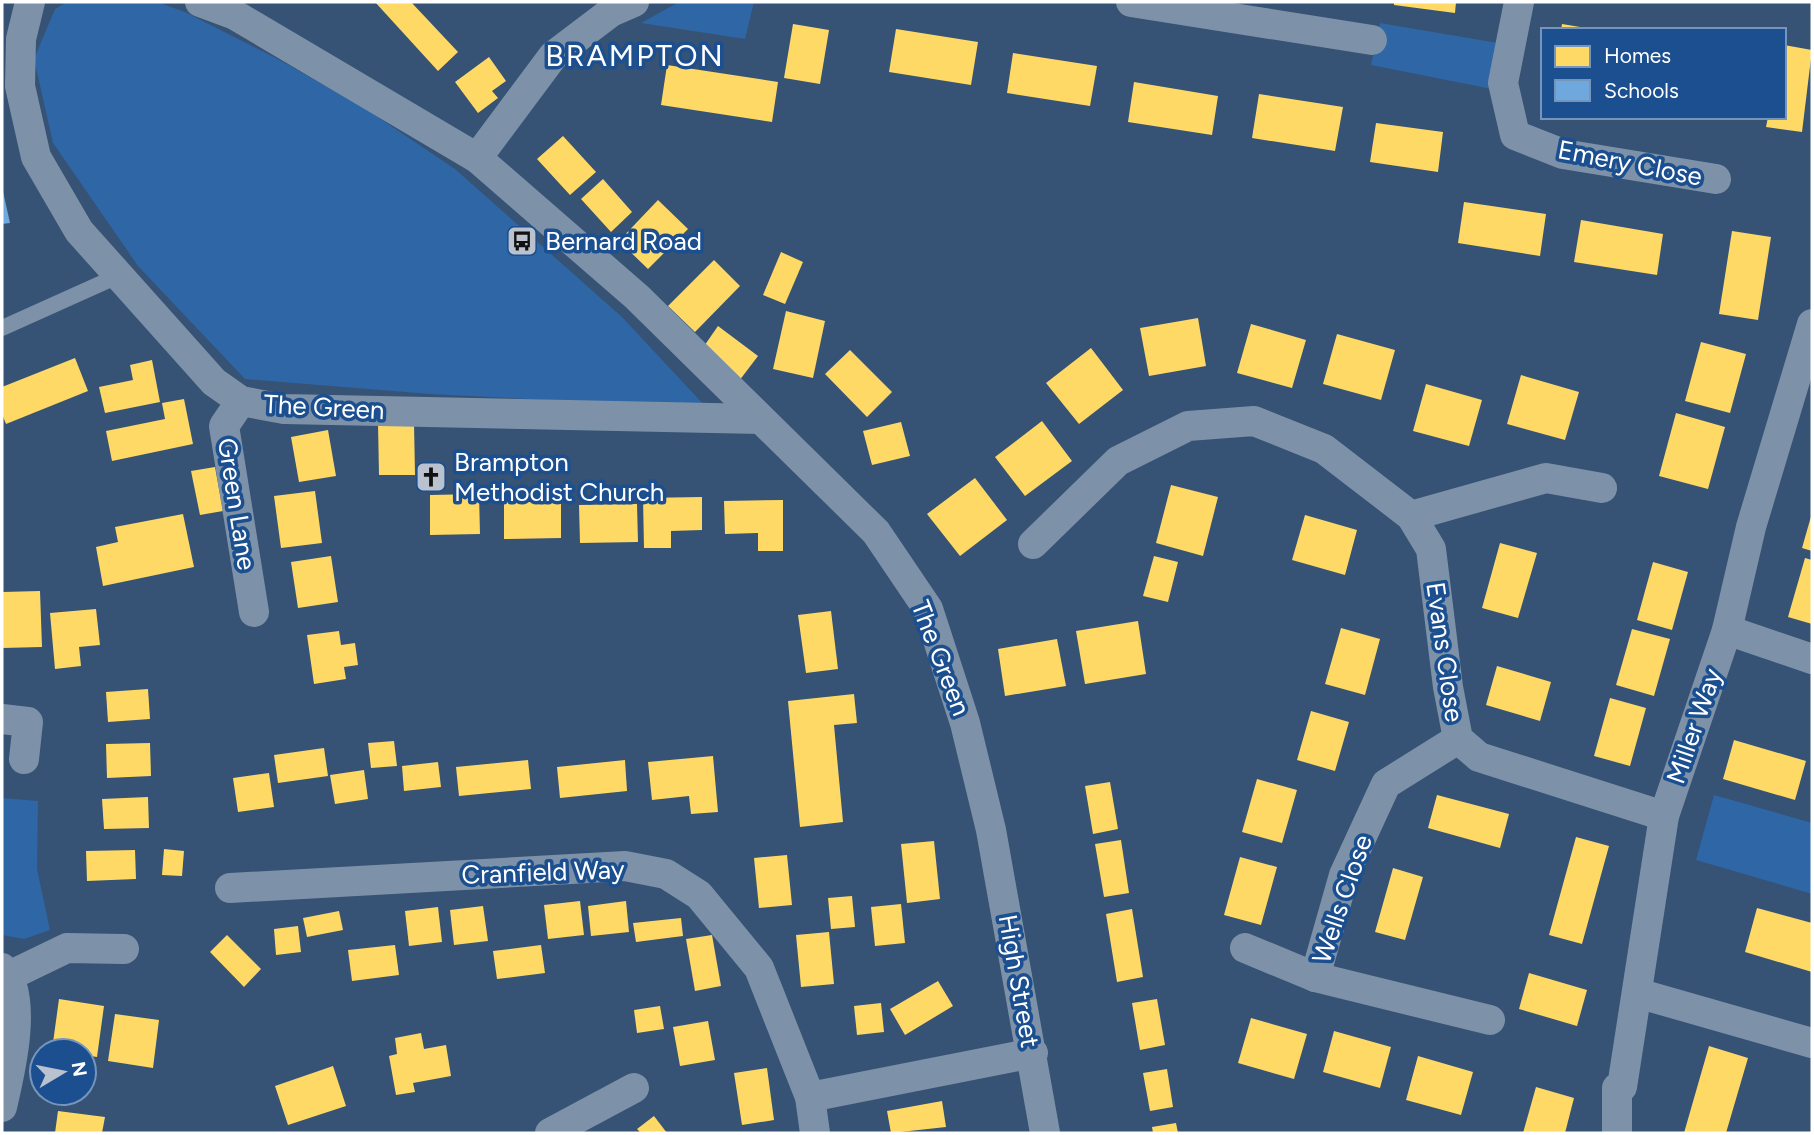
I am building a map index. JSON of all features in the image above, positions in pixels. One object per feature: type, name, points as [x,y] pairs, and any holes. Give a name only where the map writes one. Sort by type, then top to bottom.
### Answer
[{"type":"street","name":"The Green","points":[[30,2],[12,37],[36,157],[79,231],[214,382],[241,401],[284,410],[760,419]]},
{"type":"street","name":"The Green","points":[[200,2],[235,15],[477,158],[637,297],[876,532],[928,609],[965,723],[991,830]]},
{"type":"street","points":[[477,158],[553,56],[611,12],[634,2]]},
{"type":"street","points":[[1131,2],[1372,40]]},
{"type":"street","name":"Emery Close","points":[[1520,2],[1503,83],[1515,135],[1563,154],[1716,179]]},
{"type":"street","name":"Miller Way","points":[[1617,1133],[1617,1088],[1622,1087],[1664,816],[1727,630],[1751,527],[1812,324]]},
{"type":"street","name":"Green Lane","points":[[241,401],[224,426],[254,612]]},
{"type":"street","name":"Evans Close","points":[[1033,544],[1118,461],[1188,426],[1254,421],[1324,449],[1412,516],[1431,549],[1448,687],[1458,739],[1479,757],[1664,816]]},
{"type":"street","points":[[1412,516],[1546,478],[1602,488]]},
{"type":"street","points":[[1727,630],[1812,659]]},
{"type":"street","points":[[2,719],[28,722],[24,759]]},
{"type":"street","name":"Wells Close","points":[[1315,977],[1344,875],[1386,784],[1458,739]]},
{"type":"street","name":"High Street","points":[[991,830],[1033,1053],[1045,1133]]},
{"type":"street","name":"Cranfield Way","points":[[230,888],[625,866],[666,874],[699,895],[759,968],[810,1097],[815,1133]]},
{"type":"street","points":[[2,1107],[11,1069],[15,1016],[14,991],[6,972],[67,948],[124,949]]},
{"type":"street","name":"Wells Close","points":[[1245,948],[1315,977],[1490,1020]]},
{"type":"street","points":[[1637,993],[1812,1043]]},
{"type":"street","points":[[810,1097],[1033,1053]]},
{"type":"street","points":[[550,1133],[634,1088]]},
{"type":"lane","points":[[2,328],[120,275]]},
{"type":"shaded area","points":[[67,2],[157,2],[185,12],[276,58],[363,107],[455,169],[622,317],[707,408],[430,394],[245,379],[138,266],[53,143],[34,59],[55,9]]},
{"type":"shaded area","points":[[679,2],[754,2],[745,39],[641,23]]},
{"type":"shaded area","points":[[1380,23],[1504,44],[1497,90],[1371,65]]},
{"type":"shaded area","points":[[1714,795],[1812,823],[1812,894],[1696,860]]},
{"type":"shaded area","points":[[2,798],[38,801],[37,869],[50,930],[24,939],[2,935]]},
{"type":"building: Homes","points":[[375,2],[411,2],[458,52],[438,71]]},
{"type":"building: Homes","points":[[1394,2],[1456,2],[1455,13],[1394,5]]},
{"type":"building: Homes","points":[[793,24],[829,30],[820,84],[784,78]]},
{"type":"building: Homes","points":[[1562,24],[1586,28],[1561,28]]},
{"type":"building: Homes","points":[[896,29],[978,42],[971,85],[889,72]]},
{"type":"building: Homes","points":[[1786,45],[1812,50],[1802,132],[1766,127],[1768,119],[1786,119]]},
{"type":"building: Homes","points":[[1013,53],[1097,66],[1090,106],[1007,93]]},
{"type":"building: Homes","points":[[489,57],[506,81],[492,91],[498,98],[478,113],[455,82]]},
{"type":"building: Homes","points":[[667,65],[778,82],[772,122],[661,105]]},
{"type":"building: Homes","points":[[1134,82],[1218,96],[1212,135],[1128,122]]},
{"type":"building: Homes","points":[[1259,94],[1343,107],[1335,151],[1252,138]]},
{"type":"building: Homes","points":[[1376,123],[1443,132],[1438,172],[1370,162]]},
{"type":"building: Homes","points":[[563,136],[596,172],[570,195],[537,159]]},
{"type":"building: Homes","points":[[603,179],[632,212],[611,232],[581,199]]},
{"type":"building: Homes","points":[[658,200],[688,229],[648,269],[619,241]]},
{"type":"building: Homes","points":[[1464,202],[1546,214],[1540,256],[1458,243]]},
{"type":"building: Homes","points":[[1581,220],[1663,234],[1657,275],[1574,262]]},
{"type":"building: Homes","points":[[1732,231],[1771,237],[1758,320],[1719,314]]},
{"type":"building: Homes","points":[[781,252],[803,262],[785,304],[763,295]]},
{"type":"building: Homes","points":[[714,260],[740,286],[695,332],[668,306]]},
{"type":"building: Homes","points":[[786,311],[825,321],[813,378],[773,369]]},
{"type":"building: Homes","points":[[1198,318],[1206,366],[1149,376],[1140,328]]},
{"type":"building: Homes","points":[[1251,324],[1306,340],[1292,388],[1237,373]]},
{"type":"building: Homes","points":[[718,326],[758,356],[739,381],[700,352]]},
{"type":"building: Homes","points":[[1337,334],[1395,350],[1381,400],[1323,384]]},
{"type":"building: Homes","points":[[1701,342],[1746,354],[1730,413],[1685,401]]},
{"type":"building: Homes","points":[[1091,348],[1123,390],[1079,424],[1046,383]]},
{"type":"building: Homes","points":[[850,350],[892,392],[867,417],[825,374]]},
{"type":"building: Homes","points":[[75,358],[88,391],[6,424],[2,414],[2,387]]},
{"type":"building: Homes","points":[[152,360],[160,402],[105,413],[99,387],[133,380],[130,365]]},
{"type":"building: Homes","points":[[1521,375],[1579,392],[1565,440],[1507,424]]},
{"type":"building: Homes","points":[[1426,384],[1482,400],[1469,446],[1413,431]]},
{"type":"building: Homes","points":[[184,399],[193,444],[112,461],[106,431],[165,419],[162,403]]},
{"type":"building: Homes","points":[[1676,413],[1725,427],[1708,489],[1659,476]]},
{"type":"building: Homes","points":[[1042,421],[1072,461],[1025,496],[995,457]]},
{"type":"building: Homes","points":[[901,422],[910,456],[872,465],[863,431]]},
{"type":"building: Homes","points":[[378,423],[414,423],[415,475],[379,475]]},
{"type":"building: Homes","points":[[328,430],[336,476],[299,482],[291,437]]},
{"type":"building: Homes","points":[[215,467],[223,511],[200,515],[191,471]]},
{"type":"building: Homes","points":[[975,478],[1007,520],[960,556],[927,514]]},
{"type":"building: Homes","points":[[1171,485],[1218,497],[1203,556],[1156,543]]},
{"type":"building: Homes","points":[[315,491],[322,543],[281,548],[274,496]]},
{"type":"building: Homes","points":[[479,494],[480,534],[430,535],[430,495]]},
{"type":"building: Homes","points":[[702,497],[702,530],[671,531],[671,548],[644,548],[643,498]]},
{"type":"building: Homes","points":[[783,500],[783,551],[758,551],[758,533],[725,534],[724,501]]},
{"type":"building: Homes","points":[[504,502],[561,502],[561,538],[504,539]]},
{"type":"building: Homes","points":[[637,504],[638,542],[580,543],[579,505]]},
{"type":"building: Homes","points":[[1812,513],[1812,551],[1802,548]]},
{"type":"building: Homes","points":[[183,514],[194,567],[103,586],[96,547],[118,542],[115,527]]},
{"type":"building: Homes","points":[[1305,515],[1357,530],[1345,575],[1292,560]]},
{"type":"building: Homes","points":[[1500,543],[1537,553],[1518,618],[1482,608]]},
{"type":"building: Homes","points":[[331,556],[338,602],[298,608],[291,562]]},
{"type":"building: Homes","points":[[1154,556],[1178,562],[1168,602],[1143,596]]},
{"type":"building: Homes","points":[[1805,558],[1812,560],[1812,624],[1788,617]]},
{"type":"building: Homes","points":[[1653,562],[1688,572],[1672,630],[1637,620]]},
{"type":"building: Homes","points":[[40,591],[42,647],[2,648],[2,592]]},
{"type":"building: Homes","points":[[96,609],[100,645],[79,647],[81,666],[55,669],[50,613]]},
{"type":"building: Homes","points":[[831,611],[838,669],[806,673],[798,615]]},
{"type":"building: Homes","points":[[1138,621],[1146,674],[1085,684],[1076,631]]},
{"type":"building: Homes","points":[[1341,628],[1380,639],[1365,695],[1325,684]]},
{"type":"building: Homes","points":[[1632,629],[1670,639],[1654,696],[1616,685]]},
{"type":"building: Homes","points":[[339,631],[341,645],[355,643],[358,665],[344,667],[346,679],[314,684],[307,635]]},
{"type":"building: Homes","points":[[1057,639],[1066,686],[1005,696],[998,649]]},
{"type":"building: Homes","points":[[1497,666],[1551,682],[1540,721],[1486,705]]},
{"type":"building: Homes","points":[[148,689],[150,719],[108,722],[106,692]]},
{"type":"building: Homes","points":[[854,694],[857,723],[834,725],[843,822],[800,827],[788,701]]},
{"type":"building: Homes","points":[[1610,698],[1646,708],[1630,766],[1594,756]]},
{"type":"building: Homes","points":[[1311,711],[1349,722],[1335,771],[1297,760]]},
{"type":"building: Homes","points":[[1734,740],[1806,761],[1795,800],[1723,779]]},
{"type":"building: Homes","points":[[394,741],[397,766],[371,768],[368,743]]},
{"type":"building: Homes","points":[[150,743],[151,776],[107,778],[106,744]]},
{"type":"building: Homes","points":[[324,748],[328,776],[278,783],[274,755]]},
{"type":"building: Homes","points":[[713,756],[718,812],[691,814],[689,796],[652,800],[648,762]]},
{"type":"building: Homes","points":[[528,760],[531,789],[459,796],[456,767]]},
{"type":"building: Homes","points":[[625,760],[627,791],[560,798],[557,767]]},
{"type":"building: Homes","points":[[438,762],[441,787],[404,791],[402,766]]},
{"type":"building: Homes","points":[[364,770],[368,799],[335,804],[330,775]]},
{"type":"building: Homes","points":[[269,773],[274,807],[238,812],[233,778]]},
{"type":"building: Homes","points":[[1257,779],[1297,790],[1282,843],[1242,832]]},
{"type":"building: Homes","points":[[1110,782],[1118,829],[1093,834],[1085,786]]},
{"type":"building: Homes","points":[[1437,795],[1509,814],[1500,848],[1428,828]]},
{"type":"building: Homes","points":[[148,797],[149,828],[104,829],[102,799]]},
{"type":"building: Homes","points":[[1576,837],[1609,846],[1582,944],[1549,935]]},
{"type":"building: Homes","points":[[1121,840],[1129,893],[1104,897],[1095,844]]},
{"type":"building: Homes","points":[[934,841],[940,899],[907,903],[901,844]]},
{"type":"building: Homes","points":[[164,849],[184,851],[182,876],[162,875]]},
{"type":"building: Homes","points":[[135,850],[136,879],[87,881],[86,851]]},
{"type":"building: Homes","points":[[787,855],[792,905],[759,908],[754,858]]},
{"type":"building: Homes","points":[[1240,857],[1277,867],[1261,925],[1224,915]]},
{"type":"building: Homes","points":[[1393,868],[1423,877],[1405,940],[1375,932]]},
{"type":"building: Homes","points":[[852,896],[855,927],[831,929],[828,898]]},
{"type":"building: Homes","points":[[580,901],[584,935],[548,939],[544,905]]},
{"type":"building: Homes","points":[[626,901],[629,932],[591,936],[588,906]]},
{"type":"building: Homes","points":[[901,904],[905,943],[875,946],[871,907]]},
{"type":"building: Homes","points":[[483,906],[488,941],[454,945],[450,910]]},
{"type":"building: Homes","points":[[438,907],[442,942],[409,946],[405,911]]},
{"type":"building: Homes","points":[[1757,908],[1812,923],[1812,972],[1745,952]]},
{"type":"building: Homes","points":[[1132,909],[1143,977],[1117,982],[1106,914]]},
{"type":"building: Homes","points":[[339,911],[343,930],[307,937],[303,918]]},
{"type":"building: Homes","points":[[681,918],[683,936],[636,942],[633,923]]},
{"type":"building: Homes","points":[[298,926],[301,952],[276,955],[274,929]]},
{"type":"building: Homes","points":[[829,932],[834,984],[801,987],[796,935]]},
{"type":"building: Homes","points":[[227,935],[261,969],[244,987],[210,952]]},
{"type":"building: Homes","points":[[712,935],[721,986],[695,991],[686,939]]},
{"type":"building: Homes","points":[[395,945],[399,975],[352,981],[348,950]]},
{"type":"building: Homes","points":[[541,945],[545,973],[497,979],[493,951]]},
{"type":"building: Homes","points":[[1529,973],[1587,990],[1577,1026],[1519,1009]]},
{"type":"building: Homes","points":[[938,981],[953,1006],[905,1035],[890,1009]]},
{"type":"building: Homes","points":[[59,999],[104,1006],[98,1050],[98,1037],[54,1037]]},
{"type":"building: Homes","points":[[1157,999],[1165,1045],[1140,1050],[1132,1003]]},
{"type":"building: Homes","points":[[881,1003],[884,1032],[857,1035],[854,1006]]},
{"type":"building: Homes","points":[[660,1006],[664,1029],[637,1033],[634,1010]]},
{"type":"building: Homes","points":[[115,1014],[159,1020],[153,1068],[108,1061]]},
{"type":"building: Homes","points":[[1251,1018],[1307,1034],[1294,1079],[1238,1063]]},
{"type":"building: Homes","points":[[708,1021],[715,1060],[680,1066],[673,1027]]},
{"type":"building: Homes","points":[[1334,1031],[1391,1047],[1380,1088],[1323,1072]]},
{"type":"building: Homes","points":[[421,1033],[424,1049],[446,1045],[451,1076],[413,1083],[415,1092],[396,1095],[389,1056],[397,1054],[395,1038]]},
{"type":"building: Homes","points":[[1709,1046],[1748,1058],[1726,1133],[1684,1133]]},
{"type":"building: Homes","points":[[1418,1056],[1473,1072],[1461,1115],[1406,1100]]},
{"type":"building: Homes","points":[[333,1066],[346,1106],[288,1125],[275,1086]]},
{"type":"building: Homes","points":[[767,1068],[774,1120],[742,1125],[734,1073]]},
{"type":"building: Homes","points":[[1167,1069],[1173,1107],[1150,1111],[1143,1073]]},
{"type":"building: Homes","points":[[1536,1087],[1574,1098],[1565,1133],[1523,1133]]},
{"type":"building: Homes","points":[[942,1101],[946,1127],[891,1133],[887,1111]]},
{"type":"building: Homes","points":[[58,1111],[105,1117],[102,1133],[55,1133]]},
{"type":"building: Homes","points":[[654,1116],[667,1133],[641,1133],[637,1129]]},
{"type":"building: Homes","points":[[1176,1123],[1178,1133],[1153,1133],[1152,1127]]},
{"type":"building: Schools","points":[[2,187],[10,223],[2,224]]},
{"type":"place","name":"Bernard Road","points":[[522,241]]},
{"type":"place","name":"Brampton Methodist Church","points":[[431,477]]},
{"type":"district","name":"BRAMPTON","points":[[635,55]]}]
